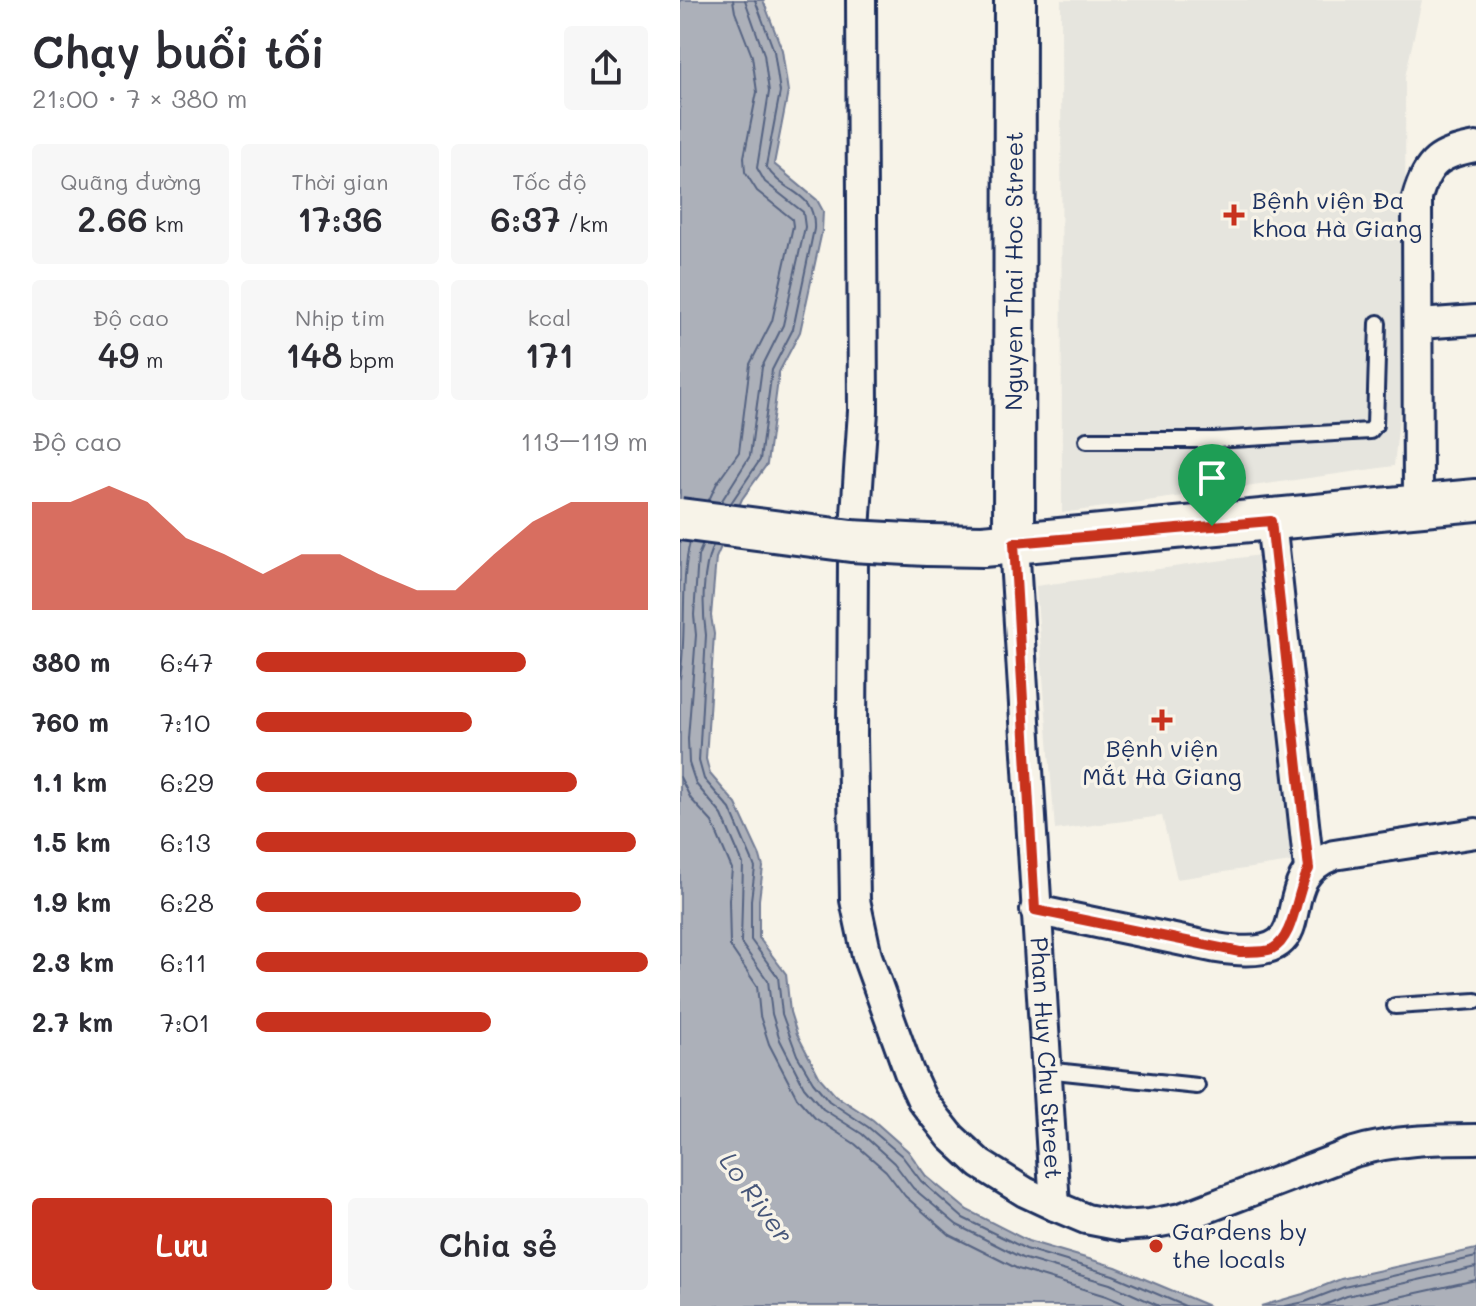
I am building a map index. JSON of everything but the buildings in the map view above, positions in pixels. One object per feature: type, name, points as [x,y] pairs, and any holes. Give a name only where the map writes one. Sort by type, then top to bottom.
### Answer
[{"type":"main road","name":"Nguyen Thai Hoc Street","points":[[1014,543],[1015,0]]},
{"type":"main road","points":[[680,519],[851,541],[983,546],[1476,500]]},
{"type":"street","points":[[861,0],[863,411],[853,559],[855,900],[867,956],[922,1100],[951,1137],[980,1164],[1025,1192],[1055,1206],[1086,1219],[1122,1226],[1181,1218],[1380,1144],[1476,1139]]},
{"type":"street","points":[[1418,505],[1417,198],[1424,174],[1450,151],[1476,147]]},
{"type":"street","points":[[1419,324],[1476,320]]},
{"type":"street","points":[[1271,521],[1309,869]]},
{"type":"street","name":"Phan Huy Chu Street","points":[[1014,543],[1055,1206]]},
{"type":"street","points":[[1309,869],[1334,855],[1476,833]]},
{"type":"street","name":"Phan Huy Chu Street","points":[[1035,910],[1217,948],[1260,951],[1272,949],[1284,940],[1301,881],[1309,869]]},
{"type":"lane","points":[[1087,440],[1214,440],[1370,431],[1375,425],[1378,323]]},
{"type":"lane","points":[[1212,526],[1214,440]]},
{"type":"lane","points":[[1395,1006],[1476,1001]]},
{"type":"lane","points":[[1045,1070],[1197,1086]]},
{"type":"shaded area","name":"Bệnh viện Đa khoa Hà Giang","points":[[1061,0],[1422,0],[1405,77],[1406,353],[1394,466],[1062,513]]},
{"type":"shaded area","name":"Bệnh viện Mắt Hà Giang","points":[[1260,555],[1270,625],[1291,862],[1177,879],[1162,816],[1055,830],[1036,586]]},
{"type":"water","name":"Lo River","points":[[680,0],[763,0],[782,50],[788,92],[774,164],[817,200],[823,211],[822,231],[800,332],[779,372],[767,464],[742,499],[716,558],[706,759],[710,774],[736,804],[760,856],[763,867],[759,938],[786,974],[790,1012],[797,1034],[820,1078],[835,1095],[873,1120],[908,1151],[926,1176],[967,1210],[1028,1241],[1116,1267],[1209,1306],[680,1306]]},
{"type":"water","points":[[1476,1249],[1476,1306],[1261,1306],[1341,1279]]},
{"type":"place","name":"Bệnh viện Đa khoa Hà Giang","points":[[1234,215]]},
{"type":"place","name":"Bệnh viện Mắt Hà Giang","points":[[1162,720]]},
{"type":"place","name":"Gardens by the locals","points":[[1156,1246]]},
{"type":"route","points":[[1271,521],[1309,869],[1301,881],[1284,940],[1272,949],[1260,951],[1217,948],[1035,910],[1014,543],[1212,526],[1271,521]]}]
